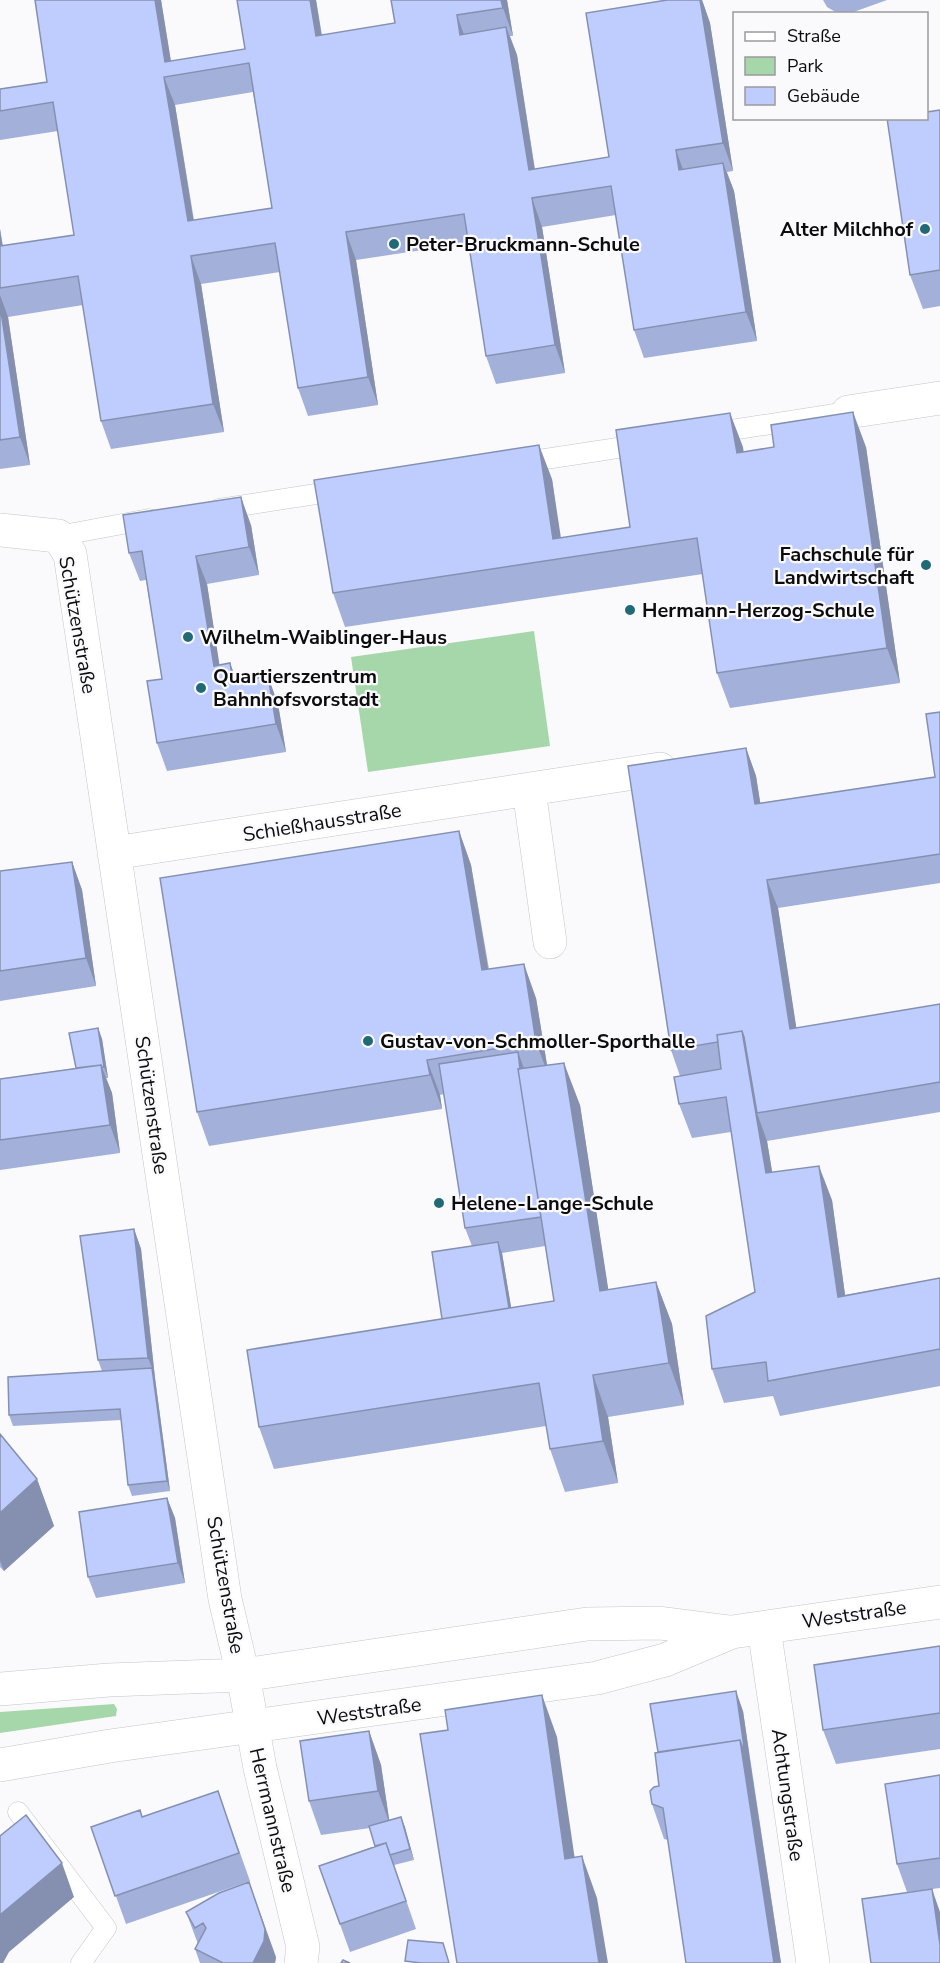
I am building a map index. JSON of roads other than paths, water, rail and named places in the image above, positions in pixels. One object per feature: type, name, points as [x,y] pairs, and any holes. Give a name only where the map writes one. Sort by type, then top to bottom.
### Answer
[{"type":"street","points":[[848,412],[940,398]]},
{"type":"street","points":[[0,530],[58,536]]},
{"type":"street","name":"Schützenstraße","points":[[58,536],[70,555],[225,1599],[243,1676]]},
{"type":"street","name":"Schießhausstraße","points":[[114,853],[660,769]]},
{"type":"street","points":[[529,790],[550,942]]},
{"type":"street","name":"Weststraße","points":[[0,1765],[110,1746],[597,1678],[665,1660],[748,1630],[940,1602]]},
{"type":"street","name":"Weststraße","points":[[0,1689],[109,1680],[243,1676],[586,1624],[659,1623],[748,1630]]},
{"type":"street","name":"Achtungstraße","points":[[748,1630],[813,1963]]},
{"type":"street","name":"Herrmannstraße","points":[[243,1676],[251,1727],[303,1947],[301,1963]]},
{"type":"lane","points":[[696,436],[848,412]]},
{"type":"lane","points":[[497,466],[661,441]]},
{"type":"lane","points":[[195,512],[358,488]]},
{"type":"lane","points":[[58,536],[172,516]]},
{"type":"lane","points":[[18,1812],[106,1928],[81,1963]]},
{"type":"place","name":"Alter Milchhof","points":[[925,229]]},
{"type":"place","name":"Peter-Bruckmann-Schule","points":[[394,244]]},
{"type":"place","name":"Fachschule für Landwirtschaft","points":[[926,565]]},
{"type":"place","name":"Hermann-Herzog-Schule","points":[[630,610]]},
{"type":"place","name":"Wilhelm-Waiblinger-Haus","points":[[188,637]]},
{"type":"place","name":"Quartierszentrum Bahnhofsvorstadt","points":[[201,688]]},
{"type":"place","name":"Gustav-von-Schmoller-Sporthalle","points":[[368,1041]]},
{"type":"place","name":"Helene-Lange-Schule","points":[[439,1203]]}]
